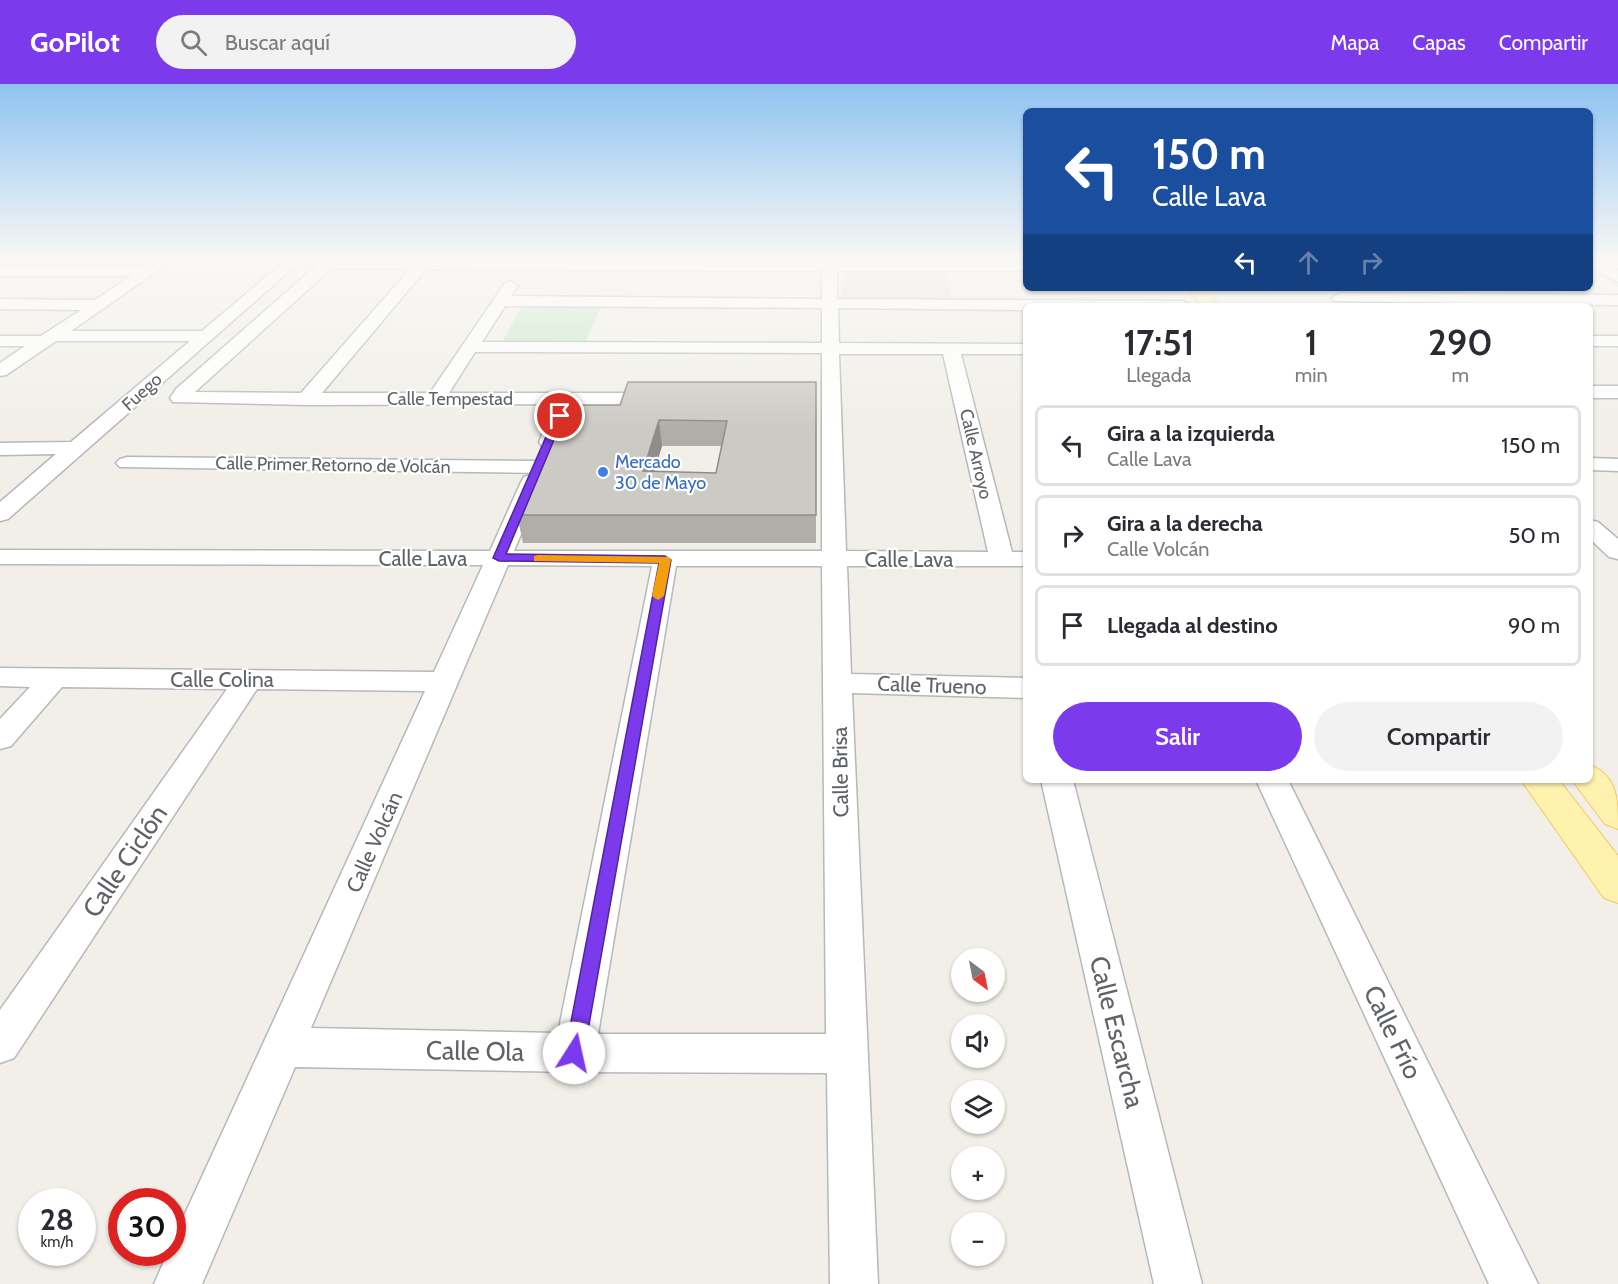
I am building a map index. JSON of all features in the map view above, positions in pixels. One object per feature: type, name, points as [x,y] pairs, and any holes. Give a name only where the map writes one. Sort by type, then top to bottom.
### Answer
[{"type":"main road","points":[[1542,783],[1603,845],[1618,886]]},
{"type":"street","points":[[0,371],[81,316]]},
{"type":"street","name":"Fuego","points":[[0,514],[79,448],[229,316]]},
{"type":"street","name":"Calle Tempestad","points":[[263,316],[180,398],[686,399]]},
{"type":"street","points":[[306,399],[377,316]]},
{"type":"street","points":[[435,399],[490,316]]},
{"type":"street","name":"Calle Brisa","points":[[828,316],[829,348],[823,399],[838,683],[846,1054],[854,1284]]},
{"type":"street","points":[[0,341],[48,338],[205,336]]},
{"type":"street","points":[[1593,341],[1618,341]]},
{"type":"street","points":[[470,347],[1023,349]]},
{"type":"street","name":"Calle Arroyo","points":[[951,348],[1002,559]]},
{"type":"street","points":[[1593,392],[1618,392]]},
{"type":"street","name":"Calle Volcán","points":[[178,1284],[445,682],[567,399]]},
{"type":"street","points":[[0,449],[79,448]]},
{"type":"street","points":[[1593,460],[1618,453]]},
{"type":"street","points":[[1593,461],[1618,465]]},
{"type":"street","name":"Calle Primer Retorno de Volcán","points":[[127,463],[539,466]]},
{"type":"street","points":[[1593,530],[1618,552]]},
{"type":"street","name":"Calle Lava","points":[[0,557],[1023,559]]},
{"type":"street","points":[[574,1053],[665,560]]},
{"type":"street","name":"Calle Colina","points":[[0,677],[445,682]]},
{"type":"street","points":[[0,738],[54,678]]},
{"type":"street","name":"Calle Ciclón","points":[[0,1044],[249,678]]},
{"type":"street","name":"Calle Trueno","points":[[838,683],[1023,688]]},
{"type":"street","name":"Calle Escarcha","points":[[1058,783],[1178,1284]]},
{"type":"street","name":"Calle Frío","points":[[1273,783],[1514,1284]]},
{"type":"street","name":"Calle Ola","points":[[284,1047],[574,1053],[846,1054]]},
{"type":"green space","points":[[517,316],[597,316],[586,341],[502,342]]},
{"type":"building","name":"Mercado 30 de Mayo","points":[[628,382],[816,382],[816,515],[517,515],[564,405],[620,405]],"holes":[[[659,420],[727,421],[716,473],[643,471]]]},
{"type":"slow traffic","points":[[538,558],[665,560],[658,596]]},
{"type":"place","name":"Mercado 30 de Mayo","points":[[603,472]]},
{"type":"route","points":[[560,416],[499,558],[665,560],[574,1053]]}]
